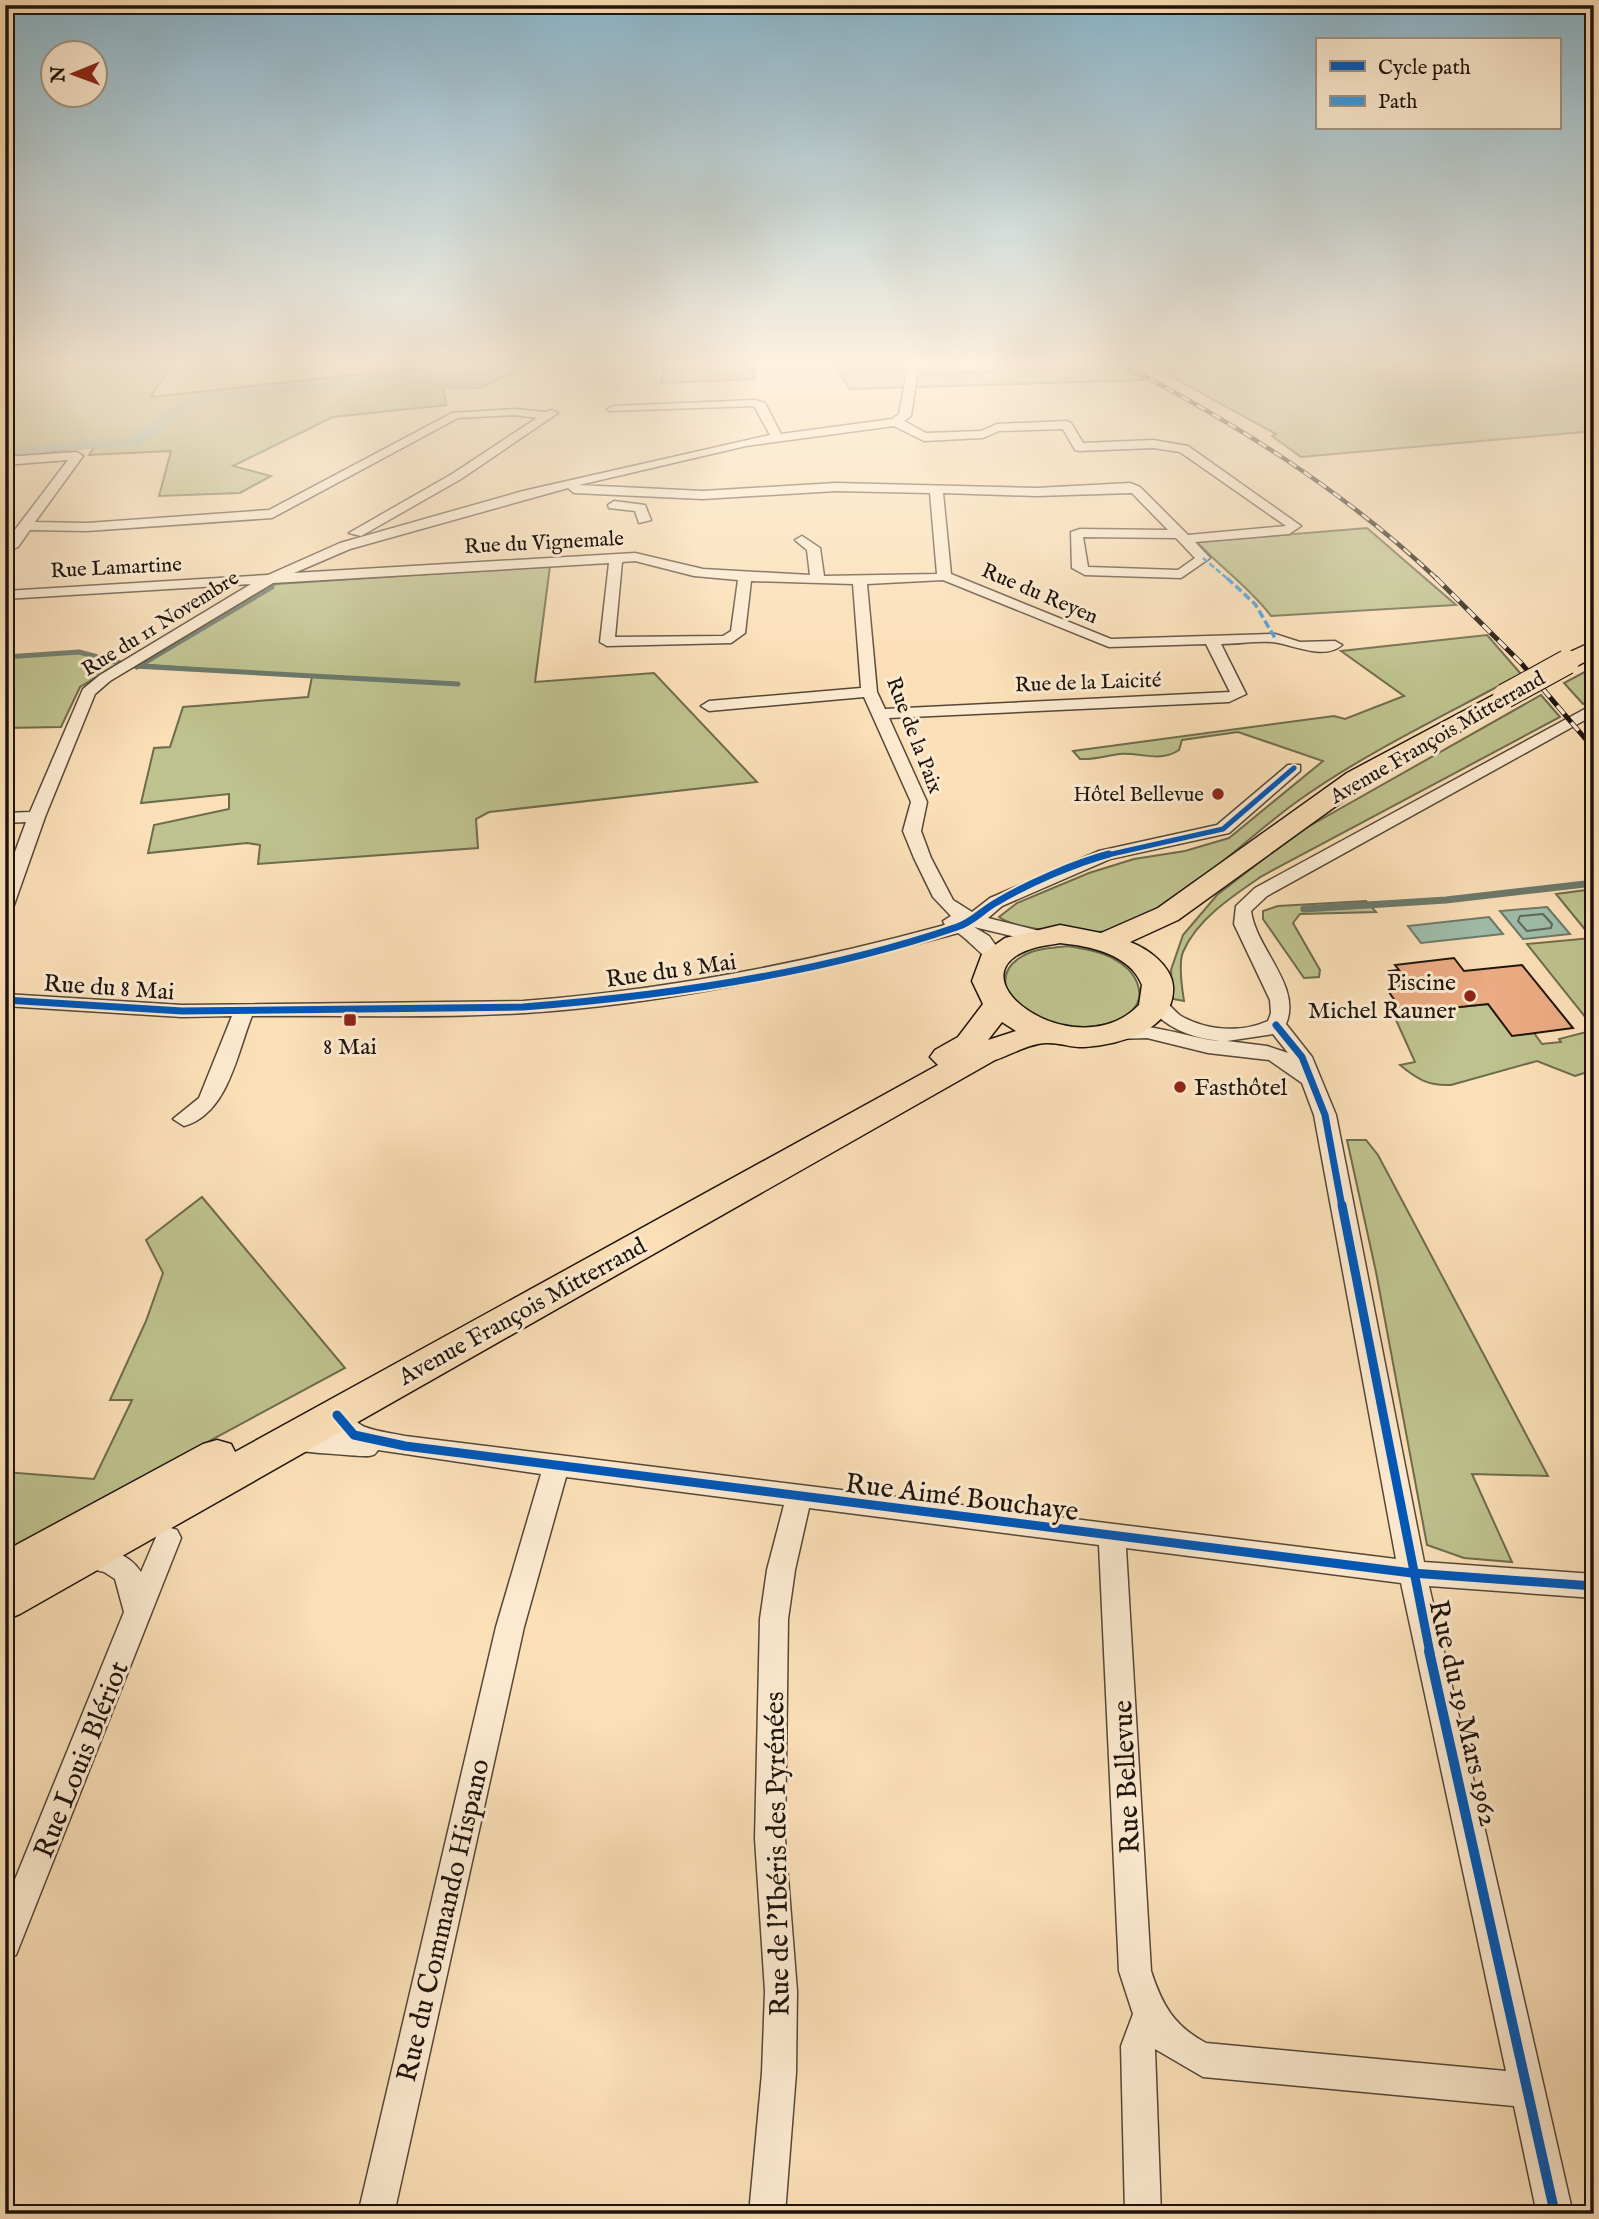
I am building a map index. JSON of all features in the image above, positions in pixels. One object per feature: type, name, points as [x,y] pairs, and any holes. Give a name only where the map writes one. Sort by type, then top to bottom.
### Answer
[{"type":"main road","name":"Avenue François Mitterrand","points":[[1107,941],[1168,914],[1356,779],[1594,648]]},
{"type":"main road","name":"Avenue François Mitterrand","points":[[1147,967],[1171,931],[1216,881]]},
{"type":"main road","points":[[1060,934],[1107,941],[1130,952],[1147,967],[1157,990],[1156,1002],[1147,1015],[1132,1026],[1111,1034],[1067,1036],[1044,1032],[1025,1026],[998,1006],[988,989],[987,973],[995,957],[1006,948],[1037,936],[1060,934]]},
{"type":"main road","name":"Avenue François Mitterrand","points":[[5,1572],[969,1044],[998,1006]]},
{"type":"main road","name":"Avenue François Mitterrand","points":[[5,1601],[984,1053],[1044,1032]]},
{"type":"street","points":[[5,548],[13,544],[70,466]]},
{"type":"street","points":[[27,526],[87,527],[272,514],[362,466]]},
{"type":"street","points":[[345,546],[346,539],[475,466]]},
{"type":"street","points":[[270,579],[345,546],[436,519],[653,466]]},
{"type":"street","points":[[565,486],[582,491],[703,495],[836,487],[1036,492],[1130,487],[1158,513],[1182,537],[1203,558],[1181,574],[1085,571],[1079,568],[1076,535],[1182,537],[1289,530],[1294,526],[1210,466]]},
{"type":"street","name":"Rue du Reyen","points":[[936,488],[944,576],[1109,643],[1275,638],[1299,646],[1335,645]]},
{"type":"street","points":[[608,492],[609,503],[619,507],[640,508],[644,520]]},
{"type":"street","points":[[406,507],[401,511],[408,516],[436,519]]},
{"type":"street","points":[[802,540],[813,548],[818,582]]},
{"type":"street","name":"Rue du Vignemale","points":[[270,579],[651,558],[698,572],[818,582],[944,576]]},
{"type":"street","points":[[616,559],[607,642],[726,640],[738,633],[745,577]]},
{"type":"street","name":"Rue Lamartine","points":[[5,595],[270,579]]},
{"type":"street","name":"Rue du 11 Novembre","points":[[5,905],[36,817],[88,692],[105,678],[270,579]]},
{"type":"street","name":"Rue de la Paix","points":[[860,581],[869,692],[919,802],[919,811],[912,831],[948,906],[946,915],[966,923]]},
{"type":"street","name":"Rue de la Laicité","points":[[880,714],[1229,697],[1238,694],[1237,687],[1211,640]]},
{"type":"street","points":[[709,706],[869,692]]},
{"type":"street","points":[[1222,1048],[1260,1040],[1270,1028],[1282,1002],[1241,923],[1242,910],[1261,892],[1594,709]]},
{"type":"street","name":"Rue du 8 Mai","points":[[5,1000],[182,1012],[523,1007],[576,1003],[735,981],[852,956],[966,923],[996,902],[1077,865],[1105,855],[1223,829],[1294,768]]},
{"type":"street","points":[[5,818],[36,817]]},
{"type":"street","points":[[966,923],[1037,936]]},
{"type":"street","points":[[966,923],[995,957]]},
{"type":"street","points":[[1156,1002],[1175,1021],[1202,1030],[1220,1034],[1270,1028]]},
{"type":"street","points":[[184,1119],[208,1102],[244,1011]]},
{"type":"street","name":"Rue du 19 Mars 1962","points":[[1270,1028],[1302,1057],[1325,1115],[1412,1573],[1555,2214]]},
{"type":"street","points":[[1111,1034],[1147,1032],[1222,1048],[1273,1051],[1288,1060],[1304,1077],[1325,1115]]},
{"type":"street","name":"Rue Aimé Bouchaye","points":[[337,1415],[354,1435],[405,1446],[1412,1573],[1594,1586]]},
{"type":"street","points":[[284,1445],[317,1440],[405,1446]]},
{"type":"street","name":"Rue du Commando Hispano","points":[[376,2214],[510,1627],[556,1465]]},
{"type":"street","name":"Rue de l'Ibéris des Pyrénées","points":[[767,2214],[779,2073],[781,1991],[770,1839],[774,1619],[780,1570],[799,1496]]},
{"type":"street","name":"Rue Bellevue","points":[[1112,1536],[1135,1971],[1149,2015],[1170,2043],[1203,2060],[1528,2090]]},
{"type":"street","name":"Rue Louis Blériot","points":[[5,1944],[168,1538]]},
{"type":"street","points":[[84,1557],[106,1560],[124,1567],[136,1586],[138,1612]]},
{"type":"street","points":[[1143,2214],[1137,2090],[1138,2046],[1149,2015]]},
{"type":"green space","points":[[167,466],[234,466],[271,476],[240,493],[159,496]]},
{"type":"green space","points":[[1367,528],[1456,605],[1271,616],[1254,596],[1197,542]]},
{"type":"green space","points":[[550,566],[535,682],[654,673],[757,782],[489,812],[476,819],[478,848],[258,864],[260,845],[247,843],[148,853],[154,825],[229,809],[229,794],[141,803],[154,748],[170,747],[183,707],[308,697],[312,677],[137,664],[276,584]]},
{"type":"green space","points":[[1487,635],[1521,674],[1377,751],[1321,785],[1155,913],[1122,929],[1086,932],[1025,927],[999,917],[1017,903],[1089,873],[1134,859],[1185,851],[1229,838],[1323,761],[1238,732],[1182,740],[1179,750],[1165,756],[1119,754],[1080,759],[1073,751],[1334,716],[1345,719],[1404,696],[1341,651]]},
{"type":"green space","points":[[79,652],[120,663],[80,687],[61,727],[5,728],[5,657]]},
{"type":"green space","points":[[1594,667],[1594,698],[1583,704],[1564,683]]},
{"type":"green space","points":[[1541,695],[1560,717],[1262,876],[1217,909],[1197,929],[1183,952],[1181,983],[1184,1001],[1173,999],[1171,970],[1183,935],[1217,895],[1297,833]]},
{"type":"green space","points":[[1594,889],[1594,1028],[1527,944],[1592,938],[1556,894]]},
{"type":"green space","points":[[1366,901],[1376,912],[1300,914],[1293,923],[1320,970],[1319,977],[1304,978],[1263,919],[1263,911],[1278,906]]},
{"type":"green space","points":[[1068,946],[1103,954],[1128,969],[1134,976],[1139,992],[1135,1007],[1128,1014],[1104,1025],[1066,1028],[1042,1021],[1015,1003],[1005,983],[1014,963],[1032,952]]},
{"type":"green space","points":[[1488,1004],[1512,1035],[1534,1033],[1542,1044],[1561,1042],[1559,1039],[1594,1030],[1594,1070],[1575,1076],[1537,1061],[1443,1085],[1423,1081],[1400,1065],[1415,1062],[1396,1020],[1403,1013]]},
{"type":"green space","points":[[1347,1140],[1366,1140],[1378,1155],[1548,1476],[1472,1474],[1512,1562],[1464,1558],[1427,1545],[1376,1272]]},
{"type":"green space","points":[[202,1197],[345,1368],[5,1551],[5,1472],[94,1479],[132,1400],[110,1400],[146,1321],[163,1273],[146,1240]]},
{"type":"water","points":[[1547,907],[1570,934],[1523,939],[1500,911]]},
{"type":"water","points":[[1489,917],[1503,934],[1421,943],[1408,926]]},
{"type":"building","name":"Piscine Michel Rauner","points":[[1454,958],[1464,971],[1522,965],[1573,1028],[1512,1036],[1488,1004],[1403,1013],[1387,989],[1401,987],[1389,971],[1399,970],[1395,965]]},
{"type":"waterway","points":[[138,666],[272,587]]},
{"type":"waterway","points":[[5,657],[79,652],[120,663]]},
{"type":"waterway","points":[[134,666],[138,666]]},
{"type":"waterway","points":[[138,666],[458,684]]},
{"type":"waterway","points":[[1304,909],[1446,900],[1594,883]]},
{"type":"railway","points":[[1294,466],[1365,516],[1438,580]]},
{"type":"railway","points":[[1438,580],[1521,663],[1594,749]]},
{"type":"marked path","points":[[1203,558],[1255,604],[1275,638]]},
{"type":"cycle path","points":[[5,1000],[182,1011],[523,1007],[576,1003],[735,981],[852,956],[958,927],[975,919],[996,902],[1077,865],[1105,855],[1223,829],[1294,768]]},
{"type":"cycle path","points":[[1276,1025],[1302,1057],[1325,1115],[1412,1573],[1555,2214]]},
{"type":"cycle path","points":[[337,1415],[354,1435],[405,1446],[1412,1573],[1594,1586]]},
{"type":"place","name":"Hôtel Bellevue","points":[[1218,794]]},
{"type":"place","name":"Piscine Michel Rauner","points":[[1470,996]]},
{"type":"place","name":"8 Mai","points":[[350,1020]]},
{"type":"place","name":"Fasthôtel","points":[[1180,1087]]}]
